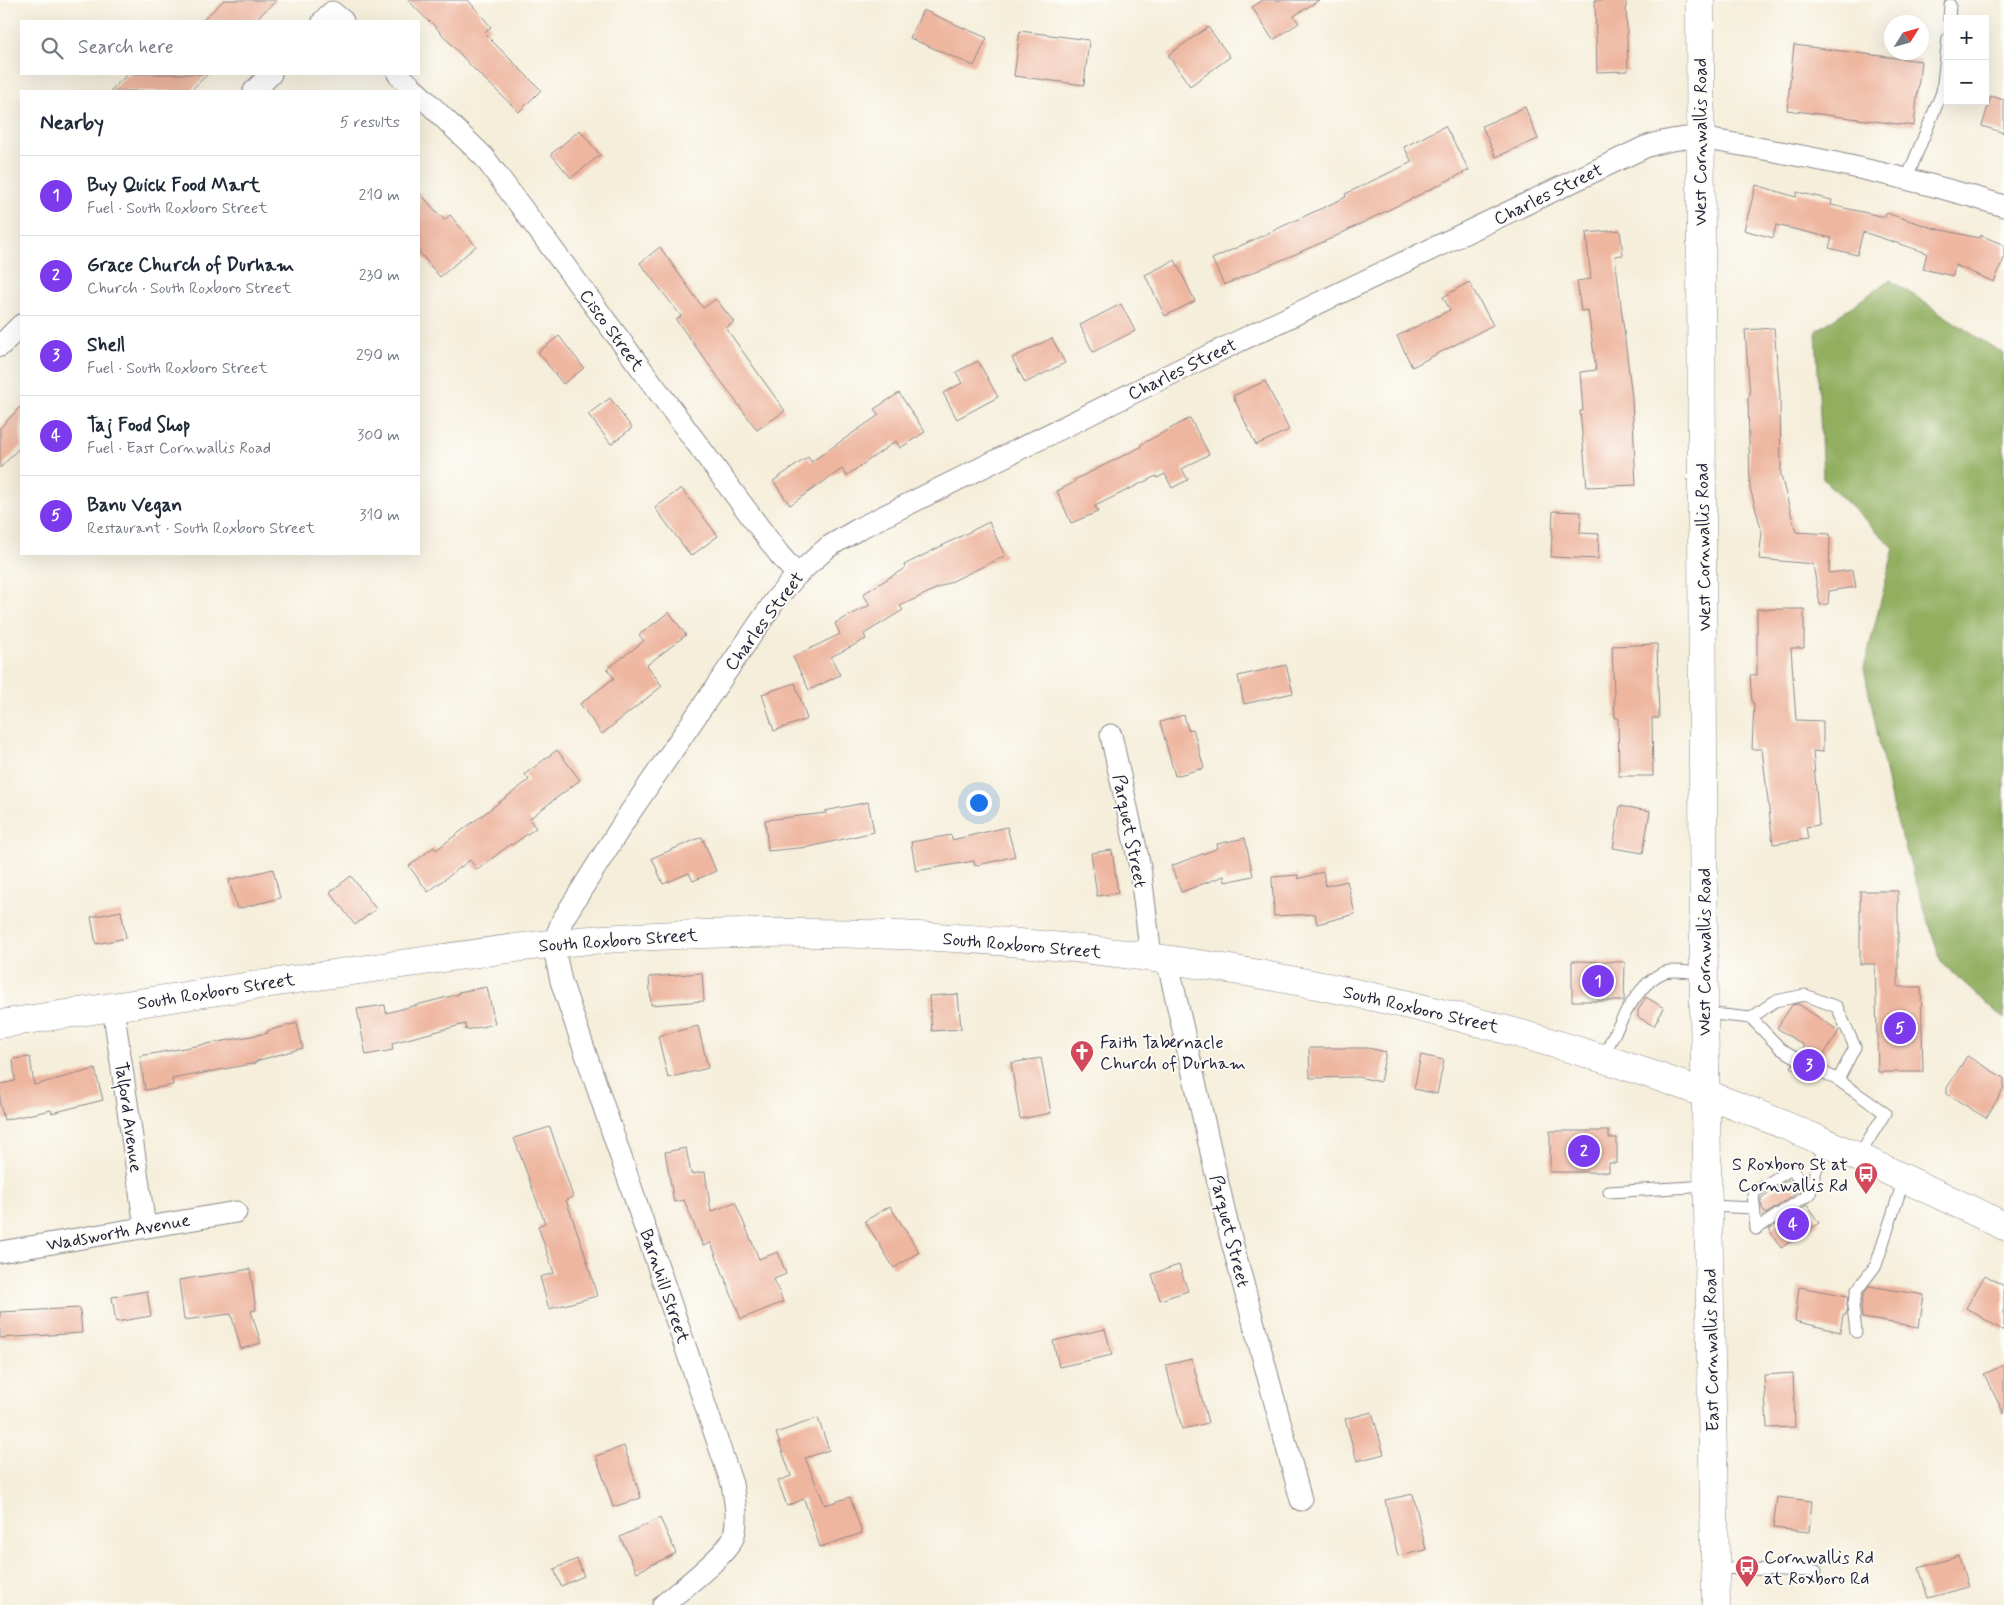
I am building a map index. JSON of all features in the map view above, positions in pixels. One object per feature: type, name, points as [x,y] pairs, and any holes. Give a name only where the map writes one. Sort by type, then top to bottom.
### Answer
[{"type":"street","name":"West Cornwallis Road","points":[[1700,0],[1704,1013],[1706,1094]]},
{"type":"street","points":[[255,90],[270,75]]},
{"type":"street","name":"Cisco Street","points":[[399,75],[415,90]]},
{"type":"street","name":"Cisco Street","points":[[420,95],[484,157],[768,539],[797,575]]},
{"type":"street","name":"Charles Street","points":[[553,944],[563,919],[628,814],[776,599],[797,575],[828,547],[862,527],[1180,370],[1645,147],[1664,141],[1688,137],[1700,138],[1795,153],[1907,178],[2004,206]]},
{"type":"street","points":[[0,346],[20,325]]},
{"type":"street","name":"Parquet Street","points":[[1111,735],[1159,958],[1301,1500]]},
{"type":"street","name":"South Roxboro Street","points":[[0,1024],[288,980],[553,944],[668,936],[796,933],[914,936],[1055,947],[1159,958],[1384,999],[1516,1032],[1706,1094],[1858,1157],[2004,1226]]},
{"type":"street","name":"Barnhill Street","points":[[553,944],[561,981],[732,1484],[736,1506],[733,1537],[726,1550],[663,1605]]},
{"type":"street","name":"Talford Avenue","points":[[113,1007],[145,1227]]},
{"type":"street","name":"East Cornwallis Road","points":[[1706,1094],[1716,1605]]},
{"type":"street","name":"Wadsworth Avenue","points":[[0,1252],[236,1212]]},
{"type":"lane","points":[[1949,15],[1950,5]]},
{"type":"lane","points":[[1907,178],[1942,92],[1946,60]]},
{"type":"lane","points":[[1602,1059],[1624,1014],[1640,990],[1666,972],[1704,973]]},
{"type":"lane","points":[[1751,1018],[1775,1001],[1804,995],[1836,1007],[1855,1047],[1838,1080]]},
{"type":"lane","points":[[1704,1013],[1751,1018],[1781,1049],[1797,1058]]},
{"type":"lane","points":[[1816,1068],[1838,1080],[1886,1114],[1858,1157]]},
{"type":"lane","points":[[1810,1194],[1791,1170],[1753,1193],[1756,1229],[1810,1194],[1815,1173],[1826,1143]]},
{"type":"lane","points":[[1856,1332],[1852,1306],[1857,1290],[1876,1265],[1904,1178]]},
{"type":"lane","points":[[1610,1192],[1708,1196],[1754,1208]]},
{"type":"lane","points":[[1715,1568],[1816,1571]]},
{"type":"green space","points":[[1890,280],[2004,354],[2004,1019],[1941,962],[1892,805],[1864,668],[1894,548],[1823,479],[1816,331]]},
{"type":"building","points":[[224,0],[277,0],[255,20],[203,20]]},
{"type":"building","points":[[408,0],[468,0],[491,27],[484,33],[541,90],[519,112],[472,67]]},
{"type":"building","points":[[1263,0],[1319,0],[1294,16],[1299,23],[1273,40],[1252,7]]},
{"type":"building","points":[[1595,0],[1626,0],[1628,71],[1597,72]]},
{"type":"building","points":[[923,10],[987,38],[974,66],[910,38]]},
{"type":"building","points":[[1208,27],[1230,57],[1190,86],[1168,55]]},
{"type":"building","points":[[1020,31],[1089,40],[1084,85],[1014,76]]},
{"type":"building","points":[[1794,45],[1884,56],[1884,60],[1921,61],[1914,126],[1787,110]]},
{"type":"building","points":[[127,75],[207,75],[191,90],[111,90]]},
{"type":"building","points":[[1991,96],[2004,100],[2004,133],[1982,126]]},
{"type":"building","points":[[1525,107],[1538,139],[1496,157],[1482,126]]},
{"type":"building","points":[[1445,126],[1469,170],[1330,239],[1224,285],[1212,259],[1346,197],[1345,194],[1412,162],[1404,147]]},
{"type":"building","points":[[580,130],[600,155],[571,178],[551,154]]},
{"type":"building","points":[[1756,185],[1796,197],[1797,192],[1832,200],[1831,205],[1885,217],[1886,213],[1933,228],[1979,238],[1980,235],[2004,245],[2004,259],[1994,282],[1955,265],[1953,276],[1923,269],[1927,253],[1863,232],[1857,255],[1829,248],[1832,238],[1776,225],[1773,238],[1744,230]]},
{"type":"building","points":[[420,193],[444,220],[450,215],[476,246],[440,277],[420,253]]},
{"type":"building","points":[[1620,230],[1623,255],[1615,256],[1632,398],[1636,485],[1587,487],[1580,411],[1583,411],[1580,372],[1596,370],[1588,310],[1581,311],[1577,281],[1591,279],[1586,233]]},
{"type":"building","points":[[660,247],[703,308],[716,299],[734,322],[726,328],[785,411],[757,430],[676,320],[681,316],[640,263]]},
{"type":"building","points":[[1175,260],[1195,301],[1165,316],[1145,275]]},
{"type":"building","points":[[1469,282],[1493,325],[1412,367],[1397,336],[1450,310],[1443,297]]},
{"type":"building","points":[[1121,304],[1135,331],[1093,352],[1080,325]]},
{"type":"building","points":[[1774,328],[1780,394],[1781,476],[1796,532],[1830,534],[1829,573],[1853,570],[1856,587],[1829,591],[1828,604],[1820,605],[1813,564],[1759,559],[1762,532],[1750,488],[1748,397],[1750,396],[1745,330]]},
{"type":"building","points":[[559,336],[584,368],[563,384],[538,352]]},
{"type":"building","points":[[1052,338],[1065,363],[1025,383],[1012,358]]},
{"type":"building","points":[[978,361],[998,397],[957,419],[943,393],[962,383],[956,372]]},
{"type":"building","points":[[1265,381],[1289,430],[1256,445],[1233,396]]},
{"type":"building","points":[[899,393],[925,432],[900,448],[896,441],[846,476],[842,469],[790,505],[773,481],[808,457],[811,462],[879,415],[874,409]]},
{"type":"building","points":[[610,398],[632,428],[611,444],[588,414]]},
{"type":"building","points":[[20,407],[20,447],[0,468],[0,428]]},
{"type":"building","points":[[1190,418],[1209,454],[1182,469],[1188,480],[1172,488],[1165,474],[1157,478],[1156,476],[1095,506],[1098,512],[1071,523],[1057,491],[1075,482],[1074,480],[1141,447],[1140,445]]},
{"type":"building","points":[[681,488],[718,536],[691,556],[655,508]]},
{"type":"building","points":[[1553,511],[1581,512],[1580,533],[1599,534],[1598,559],[1551,557]]},
{"type":"building","points":[[989,522],[1005,556],[900,606],[903,610],[864,634],[866,639],[831,657],[840,675],[809,690],[793,657],[840,634],[835,623],[870,605],[863,594],[905,568],[904,565]]},
{"type":"building","points":[[1757,609],[1804,609],[1804,648],[1791,648],[1796,720],[1823,721],[1823,752],[1813,751],[1819,825],[1806,827],[1808,839],[1773,844],[1762,749],[1752,749],[1754,703],[1752,703],[1750,675],[1757,675]]},
{"type":"building","points":[[669,612],[686,635],[647,665],[662,686],[602,734],[580,704],[614,678],[607,669],[644,641],[639,635]]},
{"type":"building","points":[[1657,644],[1659,718],[1652,718],[1653,776],[1619,776],[1618,718],[1615,718],[1612,646]]},
{"type":"building","points":[[1286,665],[1293,693],[1244,704],[1238,676]]},
{"type":"building","points":[[795,683],[807,719],[774,731],[762,694]]},
{"type":"building","points":[[1184,715],[1188,730],[1193,729],[1204,768],[1175,776],[1160,722]]},
{"type":"building","points":[[557,750],[580,780],[529,819],[536,828],[477,870],[470,860],[428,892],[409,866],[434,847],[436,850],[529,780],[525,774]]},
{"type":"building","points":[[868,802],[874,832],[809,847],[768,851],[765,820],[826,813],[825,811]]},
{"type":"building","points":[[1620,806],[1650,811],[1643,853],[1613,848]]},
{"type":"building","points":[[1007,827],[1015,856],[975,866],[974,861],[916,871],[911,842],[951,835],[952,840]]},
{"type":"building","points":[[702,837],[716,871],[693,881],[689,873],[663,884],[652,858]]},
{"type":"building","points":[[1245,838],[1253,876],[1225,882],[1224,876],[1181,892],[1171,866],[1218,848],[1217,844]]},
{"type":"building","points":[[1112,850],[1118,893],[1097,896],[1091,853]]},
{"type":"building","points":[[273,869],[280,898],[237,909],[229,880]]},
{"type":"building","points":[[1323,872],[1326,886],[1347,881],[1355,914],[1317,924],[1315,914],[1274,916],[1272,877],[1298,875],[1298,879]]},
{"type":"building","points":[[351,876],[376,909],[355,925],[330,892]]},
{"type":"building","points":[[1860,891],[1898,891],[1898,987],[1921,987],[1923,1072],[1878,1072],[1875,964],[1860,964]]},
{"type":"building","points":[[121,911],[126,938],[96,944],[91,917]]},
{"type":"building","points":[[1572,961],[1625,962],[1624,1001],[1572,1001]]},
{"type":"building","points":[[702,973],[704,1001],[651,1005],[649,977]]},
{"type":"building","points":[[487,987],[495,1024],[466,1030],[465,1024],[392,1043],[393,1050],[366,1055],[357,1009],[385,1005],[386,1013],[459,994],[458,992]]},
{"type":"building","points":[[958,994],[961,1029],[932,1031],[929,996]]},
{"type":"building","points":[[1646,997],[1664,1008],[1654,1026],[1638,1017],[1638,1010]]},
{"type":"building","points":[[1798,1004],[1839,1031],[1819,1062],[1814,1061],[1809,1064],[1808,1069],[1811,1074],[1808,1079],[1791,1067],[1793,1064],[1798,1065],[1803,1062],[1804,1057],[1801,1052],[1805,1046],[1777,1028],[1792,1005]]},
{"type":"building","points":[[297,1023],[303,1048],[256,1061],[256,1063],[172,1079],[173,1085],[145,1090],[140,1056],[268,1033],[267,1031]]},
{"type":"building","points":[[698,1026],[708,1068],[668,1078],[658,1036]]},
{"type":"building","points":[[1309,1048],[1368,1048],[1386,1052],[1380,1082],[1359,1077],[1310,1078]]},
{"type":"building","points":[[1421,1055],[1444,1060],[1437,1094],[1414,1089]]},
{"type":"building","points":[[1967,1056],[2004,1078],[2004,1088],[1986,1118],[1947,1094],[1947,1088]]},
{"type":"building","points":[[30,1057],[34,1085],[95,1069],[103,1100],[52,1113],[51,1110],[4,1120],[0,1104],[0,1084],[15,1081],[13,1059]]},
{"type":"building","points":[[1041,1058],[1051,1113],[1020,1119],[1011,1063]]},
{"type":"building","points":[[550,1127],[573,1197],[566,1200],[597,1296],[549,1309],[540,1277],[554,1273],[538,1226],[545,1223],[514,1138]]},
{"type":"building","points":[[1550,1131],[1609,1131],[1609,1138],[1617,1138],[1617,1163],[1609,1163],[1609,1172],[1550,1172]]},
{"type":"building","points":[[686,1148],[691,1174],[705,1172],[711,1212],[735,1202],[759,1259],[778,1252],[786,1274],[774,1279],[783,1302],[741,1319],[711,1243],[703,1246],[684,1200],[674,1202],[665,1152]]},
{"type":"building","points":[[1788,1180],[1797,1193],[1766,1214],[1762,1208],[1761,1198]]},
{"type":"building","points":[[1807,1205],[1819,1223],[1781,1248],[1769,1229]]},
{"type":"building","points":[[890,1206],[919,1252],[894,1268],[865,1221]]},
{"type":"building","points":[[1179,1265],[1188,1291],[1160,1300],[1152,1274]]},
{"type":"building","points":[[250,1269],[256,1310],[251,1311],[261,1343],[241,1349],[231,1314],[184,1320],[179,1280]]},
{"type":"building","points":[[1985,1275],[2004,1286],[2004,1331],[1966,1308]]},
{"type":"building","points":[[1869,1286],[1924,1295],[1919,1327],[1862,1318],[1861,1306],[1864,1293]]},
{"type":"building","points":[[1799,1287],[1848,1296],[1846,1315],[1843,1315],[1840,1332],[1795,1321]]},
{"type":"building","points":[[147,1291],[151,1316],[116,1322],[112,1297]]},
{"type":"building","points":[[80,1308],[82,1333],[0,1338],[0,1312]]},
{"type":"building","points":[[1105,1329],[1112,1355],[1059,1367],[1053,1341]]},
{"type":"building","points":[[1192,1359],[1208,1423],[1182,1429],[1166,1365]]},
{"type":"building","points":[[2004,1365],[2004,1414],[1984,1374]]},
{"type":"building","points":[[1793,1373],[1795,1427],[1767,1428],[1764,1375]]},
{"type":"building","points":[[1372,1412],[1384,1454],[1357,1461],[1345,1419]]},
{"type":"building","points":[[818,1418],[829,1450],[805,1458],[825,1505],[850,1497],[862,1533],[820,1547],[804,1499],[787,1506],[778,1481],[791,1476],[776,1433]]},
{"type":"building","points":[[624,1446],[641,1498],[613,1507],[596,1456]]},
{"type":"building","points":[[1413,1494],[1426,1550],[1398,1556],[1385,1500]]},
{"type":"building","points":[[1777,1497],[1812,1501],[1809,1532],[1773,1528]]},
{"type":"building","points":[[660,1518],[676,1553],[637,1572],[620,1537]]},
{"type":"building","points":[[1959,1556],[1968,1587],[1928,1598],[1919,1568]]},
{"type":"building","points":[[577,1559],[584,1576],[561,1586],[554,1569]]},
{"type":"place","name":"Buy Quick Food Mart","points":[[1598,981]]},
{"type":"place","name":"Banu Vegan","points":[[1900,1028]]},
{"type":"place","name":"Shell","points":[[1809,1065]]},
{"type":"place","name":"Faith Tabernacle Church of Durham","points":[[1082,1073]]},
{"type":"place","name":"Grace Church of Durham","points":[[1584,1151]]},
{"type":"place","name":"S Roxboro St at Cornwallis Rd","points":[[1866,1195]]},
{"type":"place","name":"Taj Food Shop","points":[[1793,1224]]},
{"type":"place","name":"Cornwallis Rd at Roxboro Rd","points":[[1747,1588]]}]
